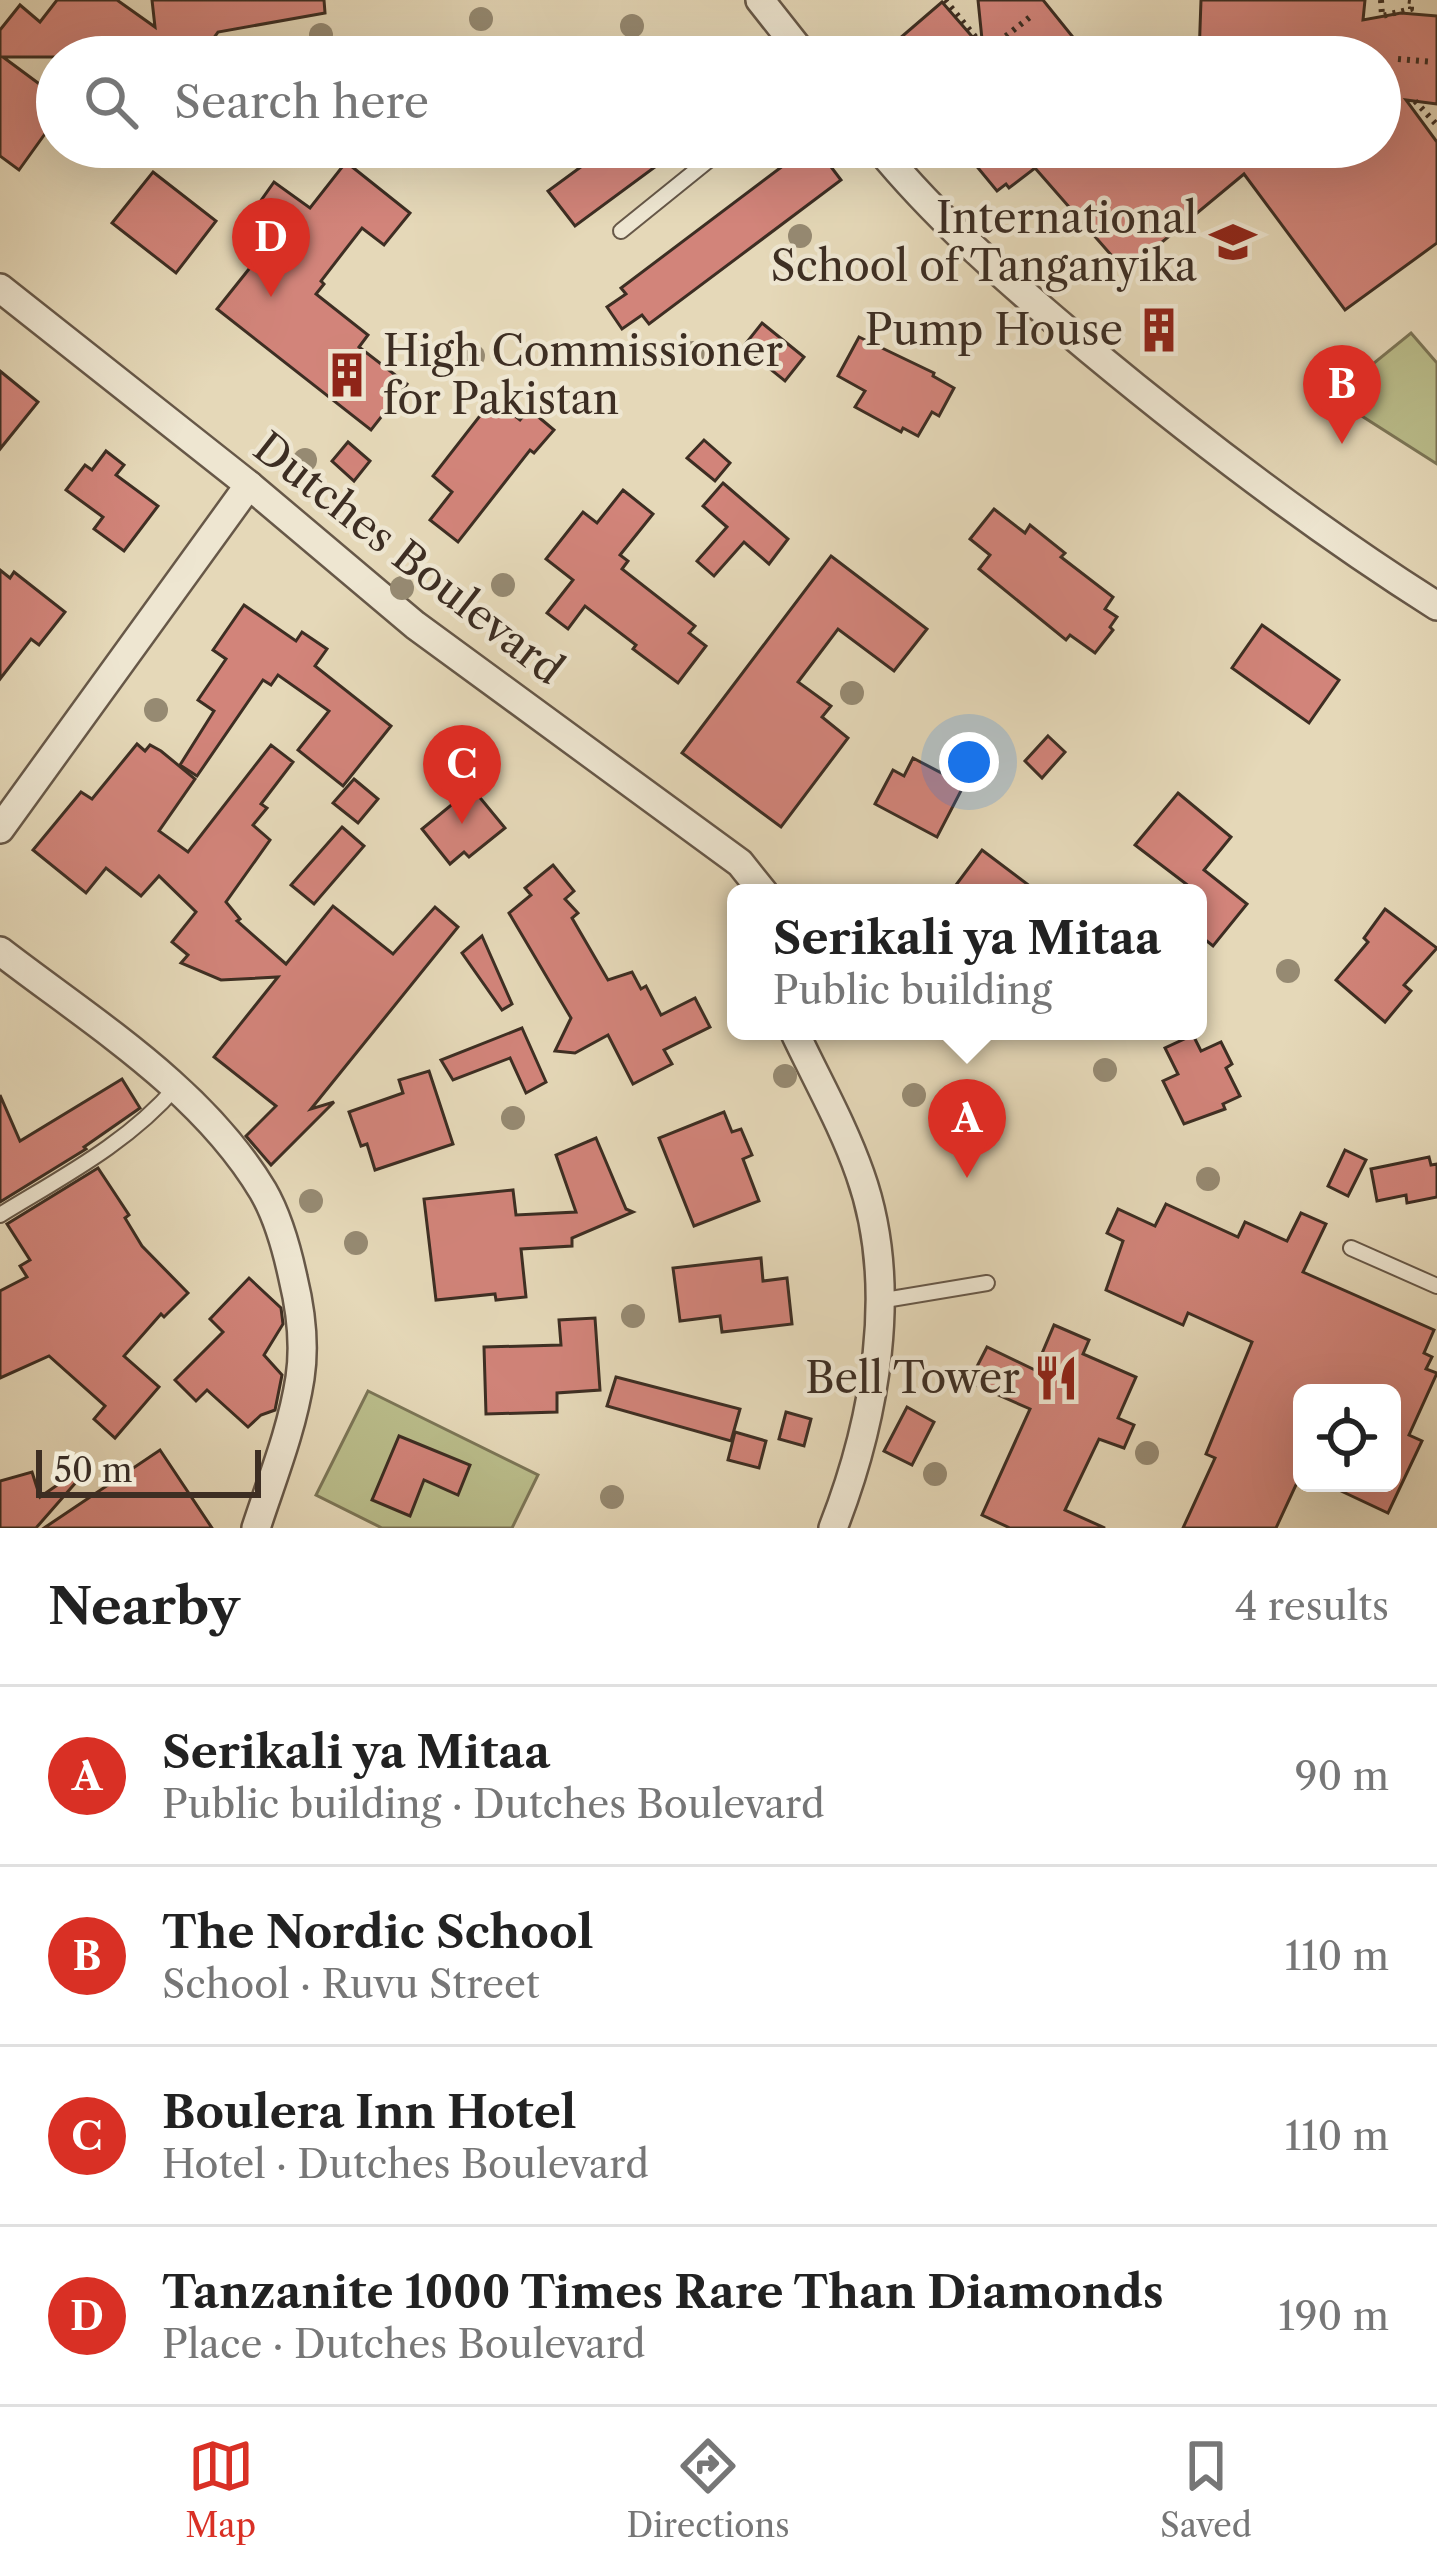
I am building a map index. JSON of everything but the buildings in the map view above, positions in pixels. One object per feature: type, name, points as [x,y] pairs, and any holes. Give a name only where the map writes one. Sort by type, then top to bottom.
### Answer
[{"type":"street","points":[[760,0],[788,36]]},
{"type":"street","points":[[895,168],[1033,302],[1217,456],[1437,606]]},
{"type":"street","name":"Dutches Boulevard","points":[[0,288],[249,485],[415,625],[740,863],[757,884]]},
{"type":"street","points":[[0,829],[249,485]]},
{"type":"street","points":[[0,951],[176,1087],[223,1136],[265,1193],[287,1250],[302,1313],[300,1375],[286,1437],[256,1528]]},
{"type":"street","points":[[798,1040],[861,1175],[878,1252],[872,1383],[859,1449],[833,1528]]},
{"type":"lane","points":[[621,231],[699,168]]},
{"type":"lane","points":[[0,1215],[113,1145],[149,1118],[176,1087]]},
{"type":"lane","points":[[1351,1248],[1437,1286]]},
{"type":"lane","points":[[879,1301],[987,1283]]},
{"type":"path","points":[[945,0],[974,36]]},
{"type":"path","points":[[1381,0],[1382,16],[1411,9],[1411,1],[1402,0]]},
{"type":"path","points":[[1007,36],[1030,17]]},
{"type":"path","points":[[1401,59],[1433,62]]},
{"type":"path","points":[[1415,101],[1437,125]]},
{"type":"green space","points":[[1411,333],[1437,363],[1437,464],[1332,397]]},
{"type":"green space","points":[[368,1391],[538,1475],[512,1528],[382,1528],[316,1495]]},
{"type":"place","name":"International School of Tanganyika","points":[[1233,242]]},
{"type":"place","name":"Tanzanite 1000 Times Rare Than Diamonds","points":[[271,297]]},
{"type":"place","name":"Pump House","points":[[1159,330]]},
{"type":"place","name":"High Commissioner for Pakistan","points":[[347,375]]},
{"type":"place","name":"The Nordic School","points":[[1342,444]]},
{"type":"place","name":"Boulera Inn Hotel","points":[[462,824]]},
{"type":"place","name":"Serikali ya Mitaa","points":[[967,1178]]},
{"type":"place","name":"Bell Tower","points":[[1056,1378]]}]
